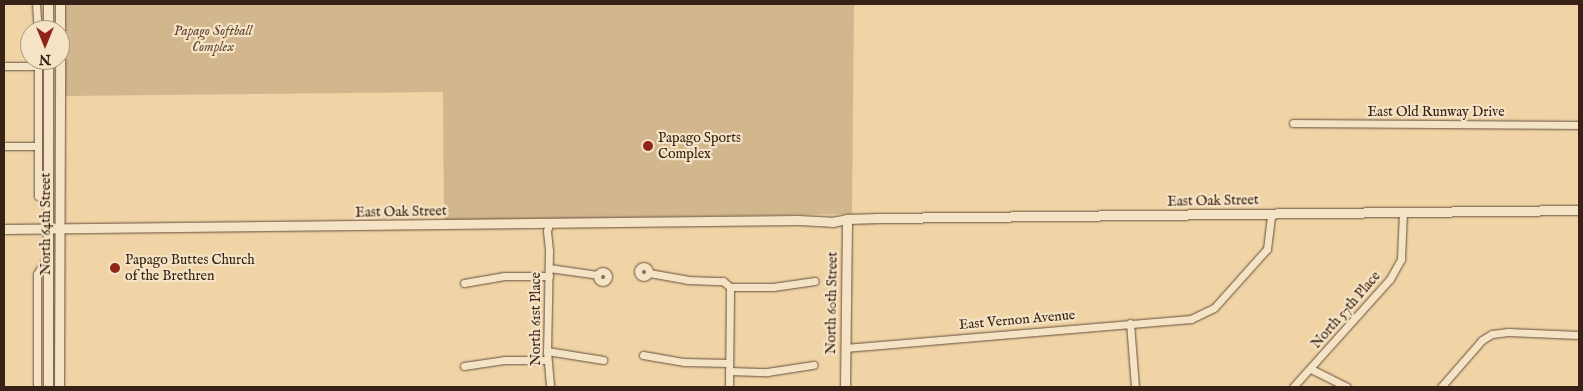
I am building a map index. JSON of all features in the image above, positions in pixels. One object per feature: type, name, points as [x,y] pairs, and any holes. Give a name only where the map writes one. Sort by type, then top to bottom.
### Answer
[{"type":"street","points":[[36,4],[37,20]]},
{"type":"street","points":[[48,4],[48,20]]},
{"type":"street","points":[[60,4],[60,20]]},
{"type":"street","points":[[4,66],[20,65]]},
{"type":"street","name":"North 64th Street","points":[[38,70],[38,196]]},
{"type":"street","name":"North 64th Street","points":[[48,70],[48,387]]},
{"type":"street","name":"North 64th Street","points":[[59,387],[60,70]]},
{"type":"street","name":"East Old Runway Drive","points":[[1293,123],[1579,125]]},
{"type":"street","points":[[4,146],[38,146]]},
{"type":"street","name":"East Oak Street","points":[[4,229],[798,220],[832,222],[846,219],[1579,210]]},
{"type":"street","name":"North 57th Place","points":[[1292,387],[1311,369],[1390,279],[1401,259],[1403,212]]},
{"type":"street","name":"East Vernon Avenue","points":[[845,348],[1191,319],[1214,308],[1267,249],[1271,214]]},
{"type":"street","name":"North 60th Street","points":[[845,387],[846,219]]},
{"type":"street","name":"North 61st Place","points":[[549,224],[547,231],[549,251],[547,351],[550,387]]},
{"type":"street","name":"North 64th Street","points":[[37,387],[37,274],[49,256]]},
{"type":"street","points":[[549,268],[598,276]]},
{"type":"street","points":[[649,273],[687,280],[724,281],[730,287],[773,287],[815,281]]},
{"type":"street","points":[[464,283],[504,276],[549,276]]},
{"type":"street","points":[[729,387],[730,287]]},
{"type":"street","points":[[1130,323],[1135,387]]},
{"type":"street","points":[[1441,387],[1482,340],[1492,334],[1508,332],[1579,335]]},
{"type":"street","points":[[547,351],[603,360]]},
{"type":"street","points":[[643,355],[767,372],[813,365]]},
{"type":"street","points":[[464,366],[504,360],[548,360]]},
{"type":"street","points":[[1311,369],[1347,387]]},
{"type":"green space","name":"Papago Sports Complex","points":[[64,4],[854,4],[852,214],[444,220],[443,92],[64,96],[64,70],[70,70],[70,20],[64,20]]},
{"type":"place","name":"Papago Sports Complex","points":[[648,146]]},
{"type":"place","name":"Papago Buttes Church of the Brethren","points":[[115,268]]},
{"type":"park label","name":"Papago Softball Complex","points":[[213,40]]}]
